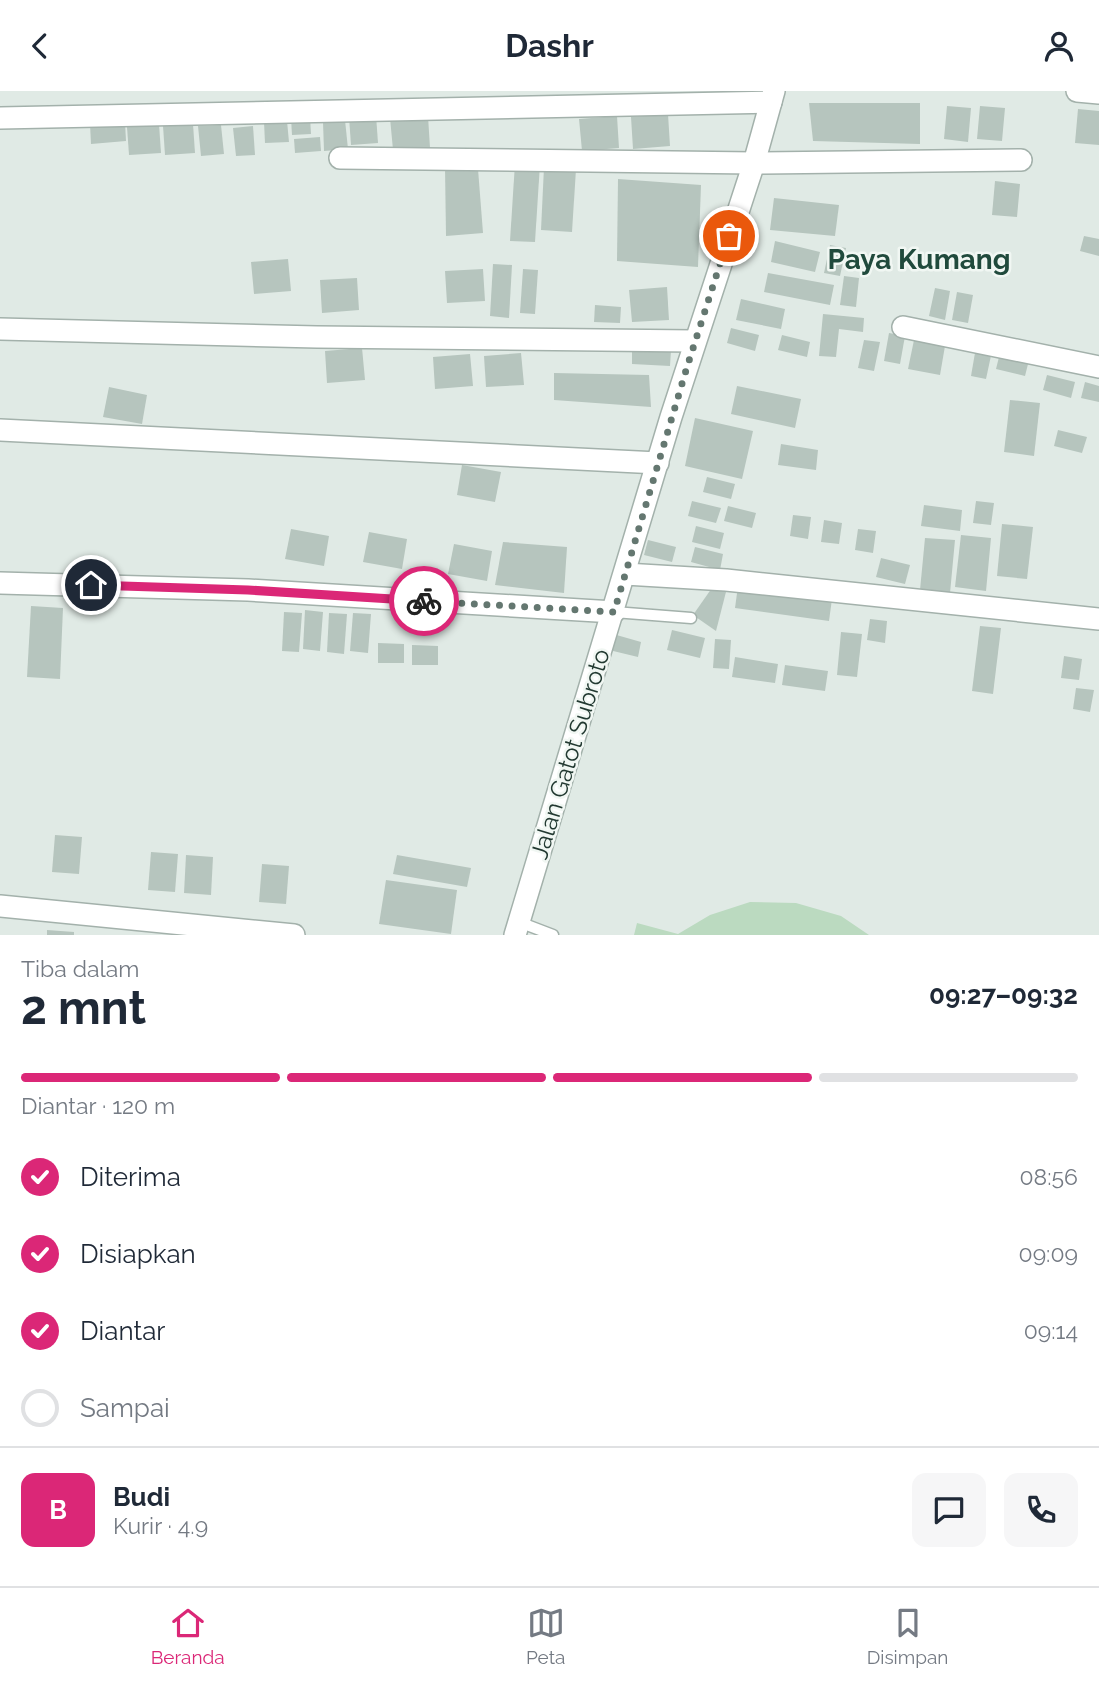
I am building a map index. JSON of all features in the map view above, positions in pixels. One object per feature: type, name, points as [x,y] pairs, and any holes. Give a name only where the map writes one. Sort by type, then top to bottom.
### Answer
[{"type":"street","points":[[1077,91],[1099,93]]},
{"type":"street","points":[[0,118],[773,97]]},
{"type":"street","name":"Jalan Gatot Subroto","points":[[517,929],[694,341],[754,163],[773,97]]},
{"type":"street","points":[[340,158],[754,163],[1021,160]]},
{"type":"street","points":[[903,327],[1099,367]]},
{"type":"street","points":[[0,329],[317,337],[694,341]]},
{"type":"street","points":[[0,430],[657,463]]},
{"type":"street","points":[[625,574],[726,580],[1099,619]]},
{"type":"street","points":[[0,583],[222,589],[614,612]]},
{"type":"street","points":[[0,906],[294,935]]},
{"type":"lane","points":[[614,612],[691,618]]},
{"type":"lane","points":[[517,929],[553,935]]},
{"type":"green space","points":[[750,902],[796,903],[841,916],[869,935],[634,935],[637,923],[678,934],[710,915]]},
{"type":"building","points":[[809,103],[920,103],[920,144],[813,141]]},
{"type":"building","points":[[947,106],[971,108],[968,142],[944,139]]},
{"type":"building","points":[[980,106],[1005,108],[1002,141],[977,139]]},
{"type":"building","points":[[1078,109],[1099,111],[1099,145],[1075,143]]},
{"type":"building","points":[[668,114],[670,146],[633,149],[631,117]]},
{"type":"building","points":[[376,115],[378,143],[351,145],[349,117]]},
{"type":"building","points":[[428,116],[430,148],[393,150],[390,118]]},
{"type":"building","points":[[617,116],[619,148],[582,151],[579,119]]},
{"type":"building","points":[[310,117],[311,134],[292,135],[291,118]]},
{"type":"building","points":[[345,120],[348,149],[324,151],[323,122]]},
{"type":"building","points":[[287,121],[289,142],[265,143],[264,122]]},
{"type":"building","points":[[125,122],[126,141],[91,144],[90,124]]},
{"type":"building","points":[[159,124],[161,153],[129,155],[127,127]]},
{"type":"building","points":[[193,124],[195,153],[165,155],[163,126]]},
{"type":"building","points":[[221,125],[224,154],[201,156],[198,126]]},
{"type":"building","points":[[253,126],[255,155],[236,156],[233,128]]},
{"type":"building","points":[[320,137],[321,151],[295,153],[294,139]]},
{"type":"building","points":[[515,163],[540,164],[535,242],[510,241]]},
{"type":"building","points":[[445,167],[478,169],[483,233],[446,236]]},
{"type":"building","points":[[544,167],[576,169],[572,232],[541,230]]},
{"type":"building","points":[[618,179],[701,185],[698,267],[617,261]]},
{"type":"building","points":[[995,181],[1020,184],[1017,217],[992,215]]},
{"type":"building","points":[[774,198],[839,205],[835,236],[770,230]]},
{"type":"building","points":[[1084,236],[1099,239],[1099,256],[1080,251]]},
{"type":"building","points":[[775,241],[820,252],[815,272],[771,262]]},
{"type":"building","points":[[830,245],[846,248],[840,276],[824,273]]},
{"type":"building","points":[[288,259],[291,291],[254,294],[251,262]]},
{"type":"building","points":[[493,264],[512,265],[509,318],[490,316]]},
{"type":"building","points":[[483,269],[485,301],[447,303],[445,271]]},
{"type":"building","points":[[523,269],[538,270],[535,314],[520,313]]},
{"type":"building","points":[[768,273],[834,285],[830,305],[764,292]]},
{"type":"building","points":[[844,276],[859,278],[856,307],[840,305]]},
{"type":"building","points":[[357,278],[359,310],[322,313],[320,280]]},
{"type":"building","points":[[667,287],[669,320],[632,322],[629,290]]},
{"type":"building","points":[[935,288],[950,291],[945,320],[929,316]]},
{"type":"building","points":[[957,292],[973,295],[968,323],[952,320]]},
{"type":"building","points":[[741,299],[785,309],[781,329],[736,320]]},
{"type":"building","points":[[595,305],[621,307],[620,323],[594,322]]},
{"type":"building","points":[[823,314],[864,318],[863,332],[839,329],[836,357],[819,356]]},
{"type":"building","points":[[731,328],[759,335],[755,351],[727,343]]},
{"type":"building","points":[[889,333],[905,336],[900,364],[884,361]]},
{"type":"building","points":[[782,335],[810,342],[807,357],[778,350]]},
{"type":"building","points":[[864,340],[880,342],[874,371],[858,368]]},
{"type":"building","points":[[914,340],[945,346],[940,375],[908,369]]},
{"type":"building","points":[[976,347],[992,351],[986,379],[971,376]]},
{"type":"building","points":[[362,348],[365,380],[327,383],[325,351]]},
{"type":"building","points":[[632,348],[671,350],[670,366],[632,364]]},
{"type":"building","points":[[521,353],[524,385],[486,387],[484,356]]},
{"type":"building","points":[[1000,353],[1029,360],[1025,376],[996,369]]},
{"type":"building","points":[[470,354],[473,386],[435,389],[433,357]]},
{"type":"building","points":[[554,373],[649,375],[651,407],[554,400]]},
{"type":"building","points":[[1047,375],[1075,382],[1071,398],[1043,390]]},
{"type":"building","points":[[1085,382],[1099,386],[1099,402],[1081,398]]},
{"type":"building","points":[[737,386],[801,399],[795,428],[731,414]]},
{"type":"building","points":[[109,387],[147,395],[142,424],[103,417]]},
{"type":"building","points":[[1010,400],[1040,403],[1034,456],[1004,452]]},
{"type":"building","points":[[695,418],[753,431],[742,479],[685,466]]},
{"type":"building","points":[[1058,430],[1087,437],[1082,453],[1054,446]]},
{"type":"building","points":[[781,444],[818,450],[816,470],[778,465]]},
{"type":"building","points":[[462,465],[501,472],[495,502],[457,495]]},
{"type":"building","points":[[707,477],[735,484],[731,499],[703,492]]},
{"type":"building","points":[[692,501],[721,508],[716,523],[688,516]]},
{"type":"building","points":[[976,501],[994,503],[991,525],[973,523]]},
{"type":"building","points":[[924,505],[962,510],[960,531],[921,526]]},
{"type":"building","points":[[728,506],[756,513],[752,528],[724,521]]},
{"type":"building","points":[[793,515],[811,517],[808,539],[790,536]]},
{"type":"building","points":[[824,520],[842,523],[839,544],[821,542]]},
{"type":"building","points":[[1002,524],[1033,527],[1027,579],[997,576]]},
{"type":"building","points":[[696,526],[724,533],[720,549],[692,542]]},
{"type":"building","points":[[291,529],[329,536],[324,566],[285,559]]},
{"type":"building","points":[[858,529],[876,531],[873,553],[855,550]]},
{"type":"building","points":[[369,532],[407,539],[402,569],[363,562]]},
{"type":"building","points":[[961,535],[991,538],[986,591],[955,587]]},
{"type":"building","points":[[925,538],[955,540],[950,593],[920,590]]},
{"type":"building","points":[[648,540],[676,547],[672,562],[644,555]]},
{"type":"building","points":[[503,542],[567,547],[564,593],[495,585]]},
{"type":"building","points":[[454,544],[492,551],[487,581],[448,574]]},
{"type":"building","points":[[695,547],[723,554],[720,570],[691,562]]},
{"type":"building","points":[[881,558],[910,565],[905,584],[876,577]]},
{"type":"building","points":[[714,585],[727,588],[716,631],[693,615]]},
{"type":"building","points":[[738,586],[832,599],[829,621],[735,608]]},
{"type":"building","points":[[31,606],[63,608],[60,679],[27,677]]},
{"type":"building","points":[[305,610],[323,612],[320,651],[303,649]]},
{"type":"building","points":[[284,612],[302,613],[299,652],[282,651]]},
{"type":"building","points":[[329,613],[347,614],[344,654],[327,652]]},
{"type":"building","points":[[353,613],[371,614],[368,653],[350,651]]},
{"type":"building","points":[[870,619],[887,621],[885,643],[867,640]]},
{"type":"building","points":[[980,626],[1001,628],[993,694],[972,691]]},
{"type":"building","points":[[672,630],[705,638],[700,658],[667,650]]},
{"type":"building","points":[[841,632],[862,634],[857,677],[837,675]]},
{"type":"building","points":[[613,634],[641,642],[638,657],[609,650]]},
{"type":"building","points":[[715,639],[731,640],[729,669],[713,668]]},
{"type":"building","points":[[378,643],[404,644],[404,663],[378,663]]},
{"type":"building","points":[[412,645],[438,646],[438,665],[412,665]]},
{"type":"building","points":[[1064,656],[1082,659],[1079,680],[1061,678]]},
{"type":"building","points":[[735,657],[778,664],[775,683],[732,677]]},
{"type":"building","points":[[785,665],[828,671],[825,691],[782,685]]},
{"type":"building","points":[[1076,688],[1094,690],[1090,712],[1073,709]]},
{"type":"building","points":[[55,835],[82,837],[79,874],[52,872]]},
{"type":"building","points":[[151,852],[178,854],[175,892],[148,890]]},
{"type":"building","points":[[186,855],[213,857],[211,895],[184,893]]},
{"type":"building","points":[[397,855],[471,868],[467,887],[393,874]]},
{"type":"building","points":[[262,864],[289,866],[286,904],[259,902]]},
{"type":"building","points":[[386,880],[457,890],[451,934],[379,924]]},
{"type":"building","points":[[47,930],[74,932],[74,935],[47,935]]},
{"type":"way so far","points":[[424,601],[614,612],[729,236]]},
{"type":"district","name":"Paya Kumang","points":[[919,259]]},
{"type":"route","points":[[91,585],[145,585],[424,601]]}]
